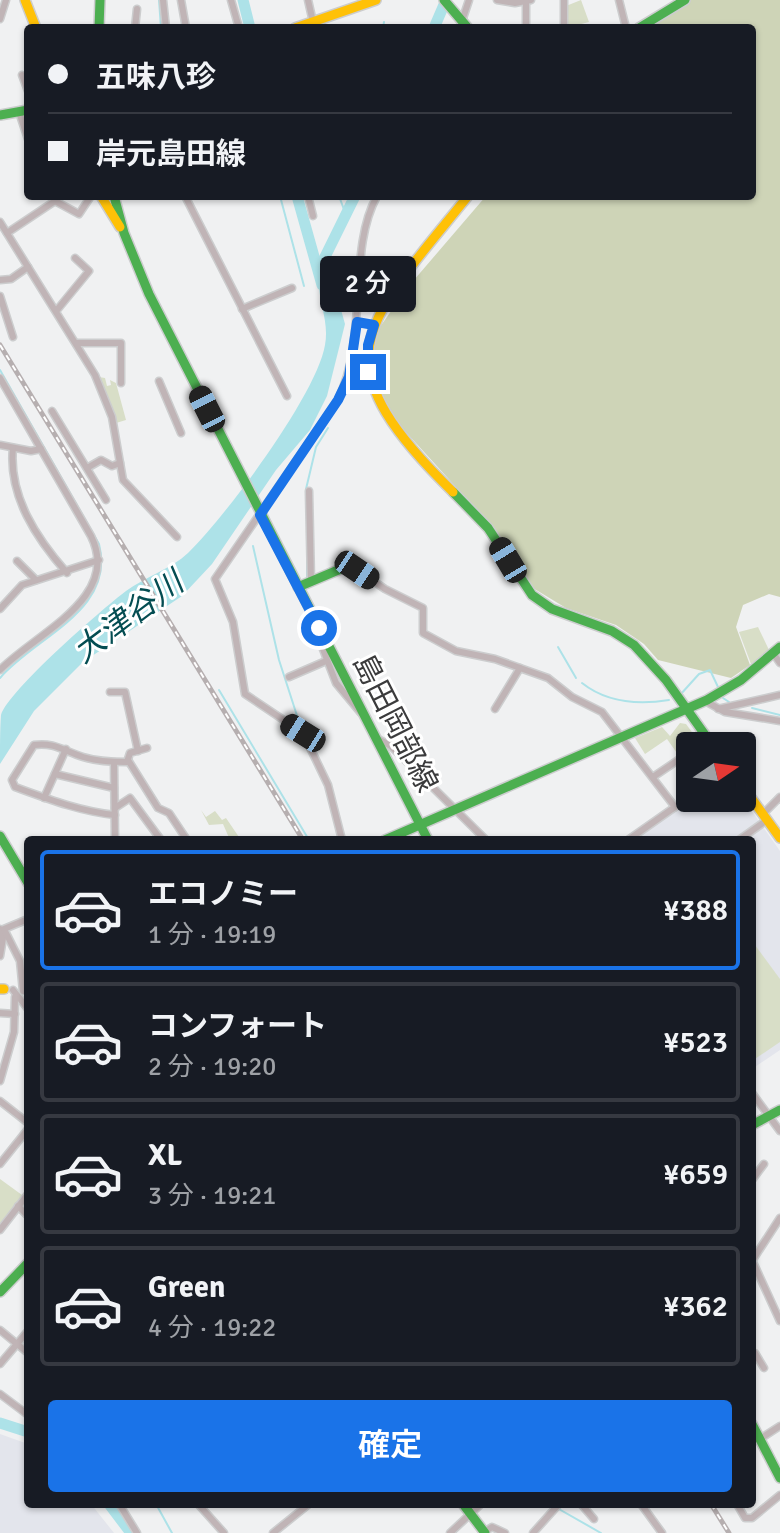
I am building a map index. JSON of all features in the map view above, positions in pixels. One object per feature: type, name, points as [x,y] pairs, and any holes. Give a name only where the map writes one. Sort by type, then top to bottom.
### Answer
[{"type":"street","points":[[0,19],[6,0]]},
{"type":"street","points":[[25,0],[34,24]]},
{"type":"street","points":[[99,24],[100,0]]},
{"type":"street","points":[[163,0],[166,24]]},
{"type":"street","points":[[181,0],[185,24]]},
{"type":"street","points":[[231,0],[238,24]]},
{"type":"street","points":[[308,0],[313,22]]},
{"type":"street","points":[[307,24],[356,3],[376,0]]},
{"type":"street","points":[[444,0],[463,22]]},
{"type":"street","points":[[463,22],[469,0]]},
{"type":"street","points":[[497,0],[528,1],[526,24]]},
{"type":"street","points":[[564,0],[564,24]]},
{"type":"street","points":[[619,0],[625,24]]},
{"type":"street","points":[[645,24],[674,3],[685,0]]},
{"type":"street","points":[[135,24],[137,9]]},
{"type":"street","points":[[22,75],[24,80]]},
{"type":"street","points":[[0,115],[24,111]]},
{"type":"street","points":[[7,233],[55,201],[79,214],[88,200]]},
{"type":"street","points":[[103,200],[124,233]]},
{"type":"street","name":"島田岡部線","points":[[115,200],[124,233],[149,294],[426,836]]},
{"type":"street","points":[[187,200],[287,396]]},
{"type":"street","points":[[309,200],[313,216]]},
{"type":"street","points":[[341,836],[328,785],[303,733],[249,699],[241,687],[233,622],[215,579],[338,400],[349,377],[365,229],[376,200]]},
{"type":"street","points":[[465,200],[391,296],[374,325],[368,345],[368,372],[377,405],[392,426],[491,532],[530,592],[552,608],[623,636],[650,662],[702,732]]},
{"type":"street","points":[[0,222],[95,375],[112,417],[123,480],[177,537]]},
{"type":"street","points":[[57,310],[89,271],[75,258]]},
{"type":"street","points":[[0,280],[11,279],[28,267]]},
{"type":"street","points":[[242,309],[292,288]]},
{"type":"street","points":[[0,296],[13,337]]},
{"type":"street","points":[[357,322],[374,325]]},
{"type":"street","points":[[77,343],[121,343],[121,383]]},
{"type":"street","points":[[0,378],[91,536],[99,560],[95,583],[83,601],[0,670]]},
{"type":"street","points":[[159,381],[181,433]]},
{"type":"street","points":[[52,411],[106,500]]},
{"type":"street","points":[[0,445],[41,449]]},
{"type":"street","points":[[13,448],[12,479],[32,527],[67,573]]},
{"type":"street","points":[[87,468],[101,460],[112,466],[120,463]]},
{"type":"street","points":[[309,491],[311,582]]},
{"type":"street","points":[[0,609],[22,585],[67,573],[99,560]]},
{"type":"street","points":[[17,561],[36,580]]},
{"type":"street","points":[[298,587],[350,565],[385,589],[423,608],[423,633],[440,643],[548,678],[572,697],[602,712],[624,736],[675,807],[634,836]]},
{"type":"street","points":[[309,610],[326,661],[344,694],[364,715]]},
{"type":"street","points":[[395,836],[705,701],[741,680],[776,650],[780,663]]},
{"type":"street","points":[[289,677],[326,661]]},
{"type":"street","points":[[495,709],[520,668]]},
{"type":"street","points":[[110,692],[125,692],[138,751]]},
{"type":"street","points":[[718,709],[780,695]]},
{"type":"street","points":[[705,701],[738,716],[780,721]]},
{"type":"street","points":[[375,737],[391,746],[482,836]]},
{"type":"street","points":[[128,760],[114,762],[84,757],[49,743],[34,745],[12,780],[15,787],[78,809],[115,811],[130,798],[158,836]]},
{"type":"street","points":[[147,748],[130,753],[128,760],[158,808],[169,813],[184,836]]},
{"type":"street","points":[[44,798],[66,749]]},
{"type":"street","points":[[653,777],[676,761]]},
{"type":"street","points":[[114,762],[115,836]]},
{"type":"street","points":[[55,774],[114,788]]},
{"type":"street","points":[[744,836],[765,817],[780,797]]},
{"type":"street","points":[[756,804],[780,838]]},
{"type":"street","points":[[0,836],[24,876]]},
{"type":"street","points":[[24,921],[4,929],[20,961],[24,981]]},
{"type":"street","points":[[0,929],[3,938],[0,956]]},
{"type":"street","points":[[8,991],[24,1005]]},
{"type":"street","points":[[0,1081],[10,1053],[15,1014],[8,991]]},
{"type":"street","points":[[0,1013],[15,1014]]},
{"type":"street","points":[[756,1098],[780,1131]]},
{"type":"street","points":[[0,1101],[24,1122]]},
{"type":"street","points":[[756,1123],[780,1110]]},
{"type":"street","points":[[0,1164],[24,1131]]},
{"type":"street","points":[[756,1175],[764,1164]]},
{"type":"street","points":[[0,1230],[24,1199]]},
{"type":"street","points":[[18,1206],[24,1212]]},
{"type":"street","points":[[756,1254],[780,1218]]},
{"type":"street","points":[[0,1292],[24,1267]]},
{"type":"street","points":[[756,1269],[780,1321]]},
{"type":"street","points":[[0,1330],[24,1350]]},
{"type":"street","points":[[0,1364],[24,1336]]},
{"type":"street","points":[[756,1359],[764,1368]]},
{"type":"street","points":[[0,1394],[24,1412]]},
{"type":"street","points":[[760,1439],[780,1426]]},
{"type":"street","points":[[756,1432],[780,1478]]},
{"type":"street","points":[[739,1508],[745,1518],[752,1518],[780,1495]]},
{"type":"street","points":[[122,1508],[137,1533]]},
{"type":"street","points":[[202,1508],[224,1533]]},
{"type":"street","points":[[273,1533],[304,1508]]},
{"type":"street","points":[[450,1533],[477,1508],[485,1532],[492,1527],[505,1533]]},
{"type":"street","points":[[533,1533],[555,1508]]},
{"type":"street","points":[[584,1508],[594,1519]]},
{"type":"street","points":[[644,1508],[660,1532]]},
{"type":"shaded area","points":[[676,810],[753,812],[780,851],[780,1050],[756,1066],[756,836],[639,836]]},
{"type":"shaded area","points":[[0,1434],[24,1443],[24,1508],[94,1508],[114,1533],[0,1533]]},
{"type":"green space","points":[[581,0],[589,22],[566,24],[566,6]]},
{"type":"green space","points":[[688,0],[780,0],[780,597],[769,594],[743,605],[736,627],[750,665],[731,678],[658,660],[644,644],[616,625],[566,608],[528,585],[476,509],[394,419],[375,379],[375,334],[408,287],[483,200],[756,200],[756,24],[655,24]]},
{"type":"green space","points":[[99,377],[105,378],[107,386],[111,385],[110,380],[116,383],[126,420],[116,423]]},
{"type":"green space","points":[[758,627],[769,650],[751,664],[739,632]]},
{"type":"green space","points":[[680,723],[686,724],[692,732],[676,732],[676,752],[667,739],[645,754],[635,738],[662,727],[670,736]]},
{"type":"green space","points":[[201,810],[206,817],[215,811],[222,820],[226,818],[238,836],[228,836],[223,824],[209,825]]},
{"type":"green space","points":[[756,946],[780,979],[780,1042],[756,1058]]},
{"type":"green space","points":[[0,1179],[22,1195],[0,1225]]},
{"type":"water","points":[[326,256],[345,324],[327,396],[310,430],[276,470],[212,564],[182,596],[83,662],[34,711],[0,764],[1,715],[20,688],[114,601],[188,553],[246,484],[288,423],[306,393],[325,345],[319,280]]},
{"type":"waterway","points":[[159,0],[161,24]]},
{"type":"waterway","points":[[243,0],[249,24]]},
{"type":"waterway","name":"大津谷川","points":[[436,24],[446,0]]},
{"type":"waterway","points":[[281,200],[304,286]]},
{"type":"waterway","points":[[298,200],[322,285]]},
{"type":"waterway","points":[[340,200],[346,215]]},
{"type":"waterway","name":"大津谷川","points":[[320,267],[353,200]]},
{"type":"waterway","points":[[0,370],[99,544],[101,567],[96,587],[85,605],[0,678]]},
{"type":"waterway","points":[[306,489],[316,447],[328,428]]},
{"type":"waterway","points":[[253,546],[279,660],[301,728]]},
{"type":"waterway","points":[[307,547],[307,579]]},
{"type":"waterway","points":[[558,647],[576,678]]},
{"type":"waterway","points":[[680,695],[699,674],[710,670],[718,687]]},
{"type":"waterway","points":[[582,683],[612,698],[646,702],[669,700]]},
{"type":"waterway","points":[[219,690],[307,836]]},
{"type":"waterway","points":[[723,698],[729,702]]},
{"type":"waterway","points":[[752,708],[780,715]]},
{"type":"waterway","points":[[0,1423],[24,1431]]},
{"type":"waterway","points":[[112,1508],[131,1533]]},
{"type":"waterway","points":[[158,1508],[172,1533]]},
{"type":"waterway","points":[[557,1508],[601,1533]]},
{"type":"railway","points":[[0,345],[301,836]]},
{"type":"railway","points":[[713,1508],[729,1533]]},
{"type":"traffic: fast","points":[[99,24],[100,0]]},
{"type":"traffic: fast","points":[[444,0],[465,24]]},
{"type":"traffic: fast","points":[[646,24],[685,0]]},
{"type":"traffic: fast","points":[[0,115],[24,111]]},
{"type":"traffic: fast","points":[[115,200],[124,233],[149,294],[426,836]]},
{"type":"traffic: fast","points":[[453,492],[488,528],[532,595],[552,609],[612,631],[634,645],[666,680],[703,732]]},
{"type":"traffic: fast","points":[[298,587],[350,565]]},
{"type":"traffic: fast","points":[[394,836],[707,700],[741,680],[780,647]]},
{"type":"traffic: fast","points":[[0,836],[24,876]]},
{"type":"traffic: fast","points":[[756,1123],[780,1110]]},
{"type":"traffic: fast","points":[[0,1292],[24,1267]]},
{"type":"traffic: fast","points":[[756,1432],[780,1478]]},
{"type":"traffic: fast","points":[[466,1508],[485,1533]]},
{"type":"traffic: slow","points":[[25,0],[34,24]]},
{"type":"traffic: slow","points":[[307,24],[376,0]]},
{"type":"traffic: slow","points":[[103,200],[120,227]]},
{"type":"traffic: slow","points":[[453,492],[410,446],[383,407],[370,373],[370,342],[381,311],[403,278],[465,200]]},
{"type":"traffic: slow","points":[[756,805],[780,838]]},
{"type":"route","points":[[319,628],[260,515],[338,400],[349,377],[357,322],[374,325],[368,345],[368,372]]}]
